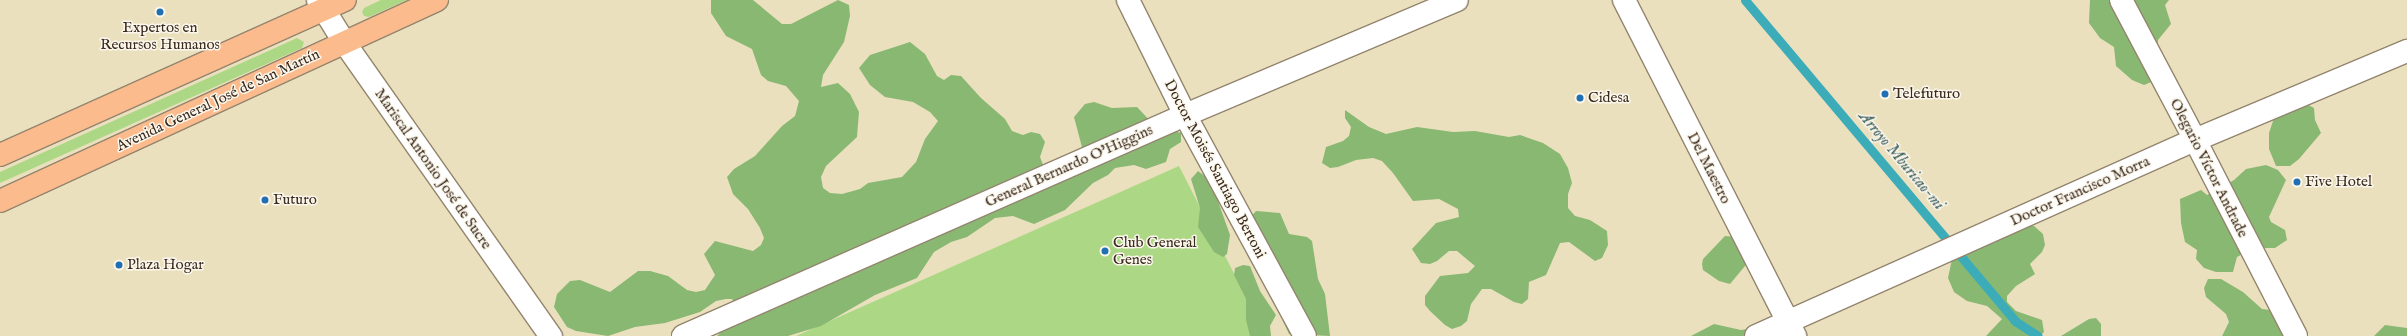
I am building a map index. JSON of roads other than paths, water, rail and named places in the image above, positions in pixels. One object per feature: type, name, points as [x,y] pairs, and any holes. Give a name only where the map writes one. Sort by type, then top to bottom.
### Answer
[{"type":"highway","points":[[0,155],[322,5],[345,0]]},
{"type":"highway","name":"Avenida General José de San Martín","points":[[0,201],[437,0]]},
{"type":"street","name":"Doctor Moisés Santiago Bertoni","points":[[1128,0],[1184,115],[1305,336]]},
{"type":"street","name":"General Bernardo O'Higgins","points":[[683,336],[1184,115],[1457,0]]},
{"type":"street","name":"Del Maestro","points":[[1624,0],[1792,329]]},
{"type":"street","name":"Olegario Víctor Andrade","points":[[2121,0],[2296,336]]},
{"type":"street","name":"Mariscal Antonio José de Sucre","points":[[322,5],[344,42],[551,336]]},
{"type":"street","name":"Doctor Francisco Morra","points":[[1756,336],[1792,329],[2195,140],[2407,51]]},
{"type":"waterway","name":"Arroyo Mburicao-mi","points":[[1745,0],[2015,321],[2038,336]]},
{"type":"place","name":"Expertos en Recursos Humanos","points":[[160,12]]},
{"type":"place","name":"Telefuturo","points":[[1885,94]]},
{"type":"place","name":"Cidesa","points":[[1580,98]]},
{"type":"place","name":"Five Hotel","points":[[2297,182]]},
{"type":"place","name":"Futuro","points":[[265,200]]},
{"type":"place","name":"Club General Genes","points":[[1105,251]]},
{"type":"place","name":"Plaza Hogar","points":[[119,265]]}]
